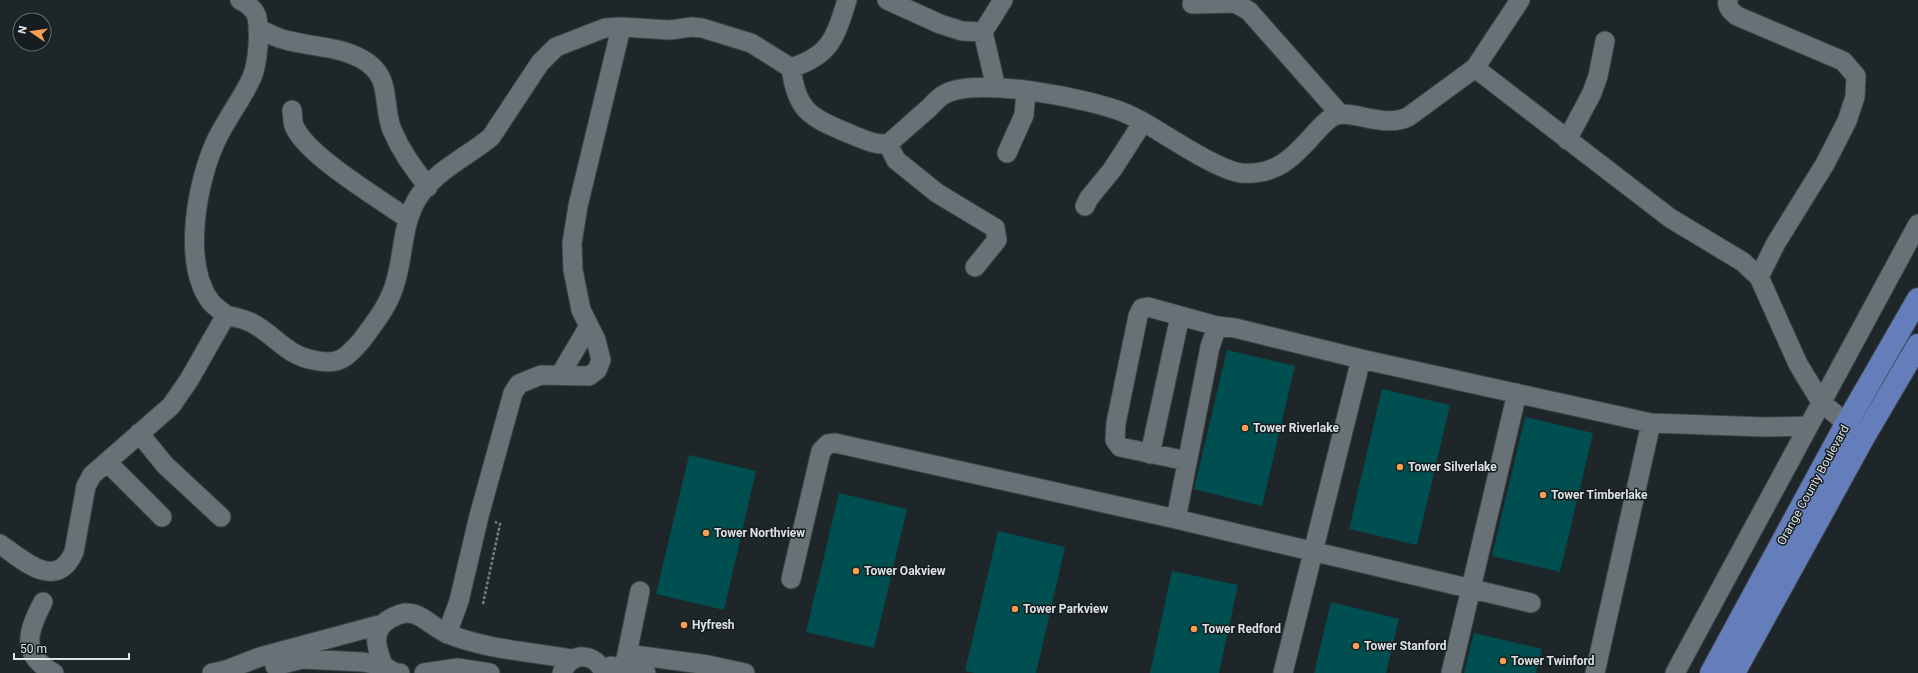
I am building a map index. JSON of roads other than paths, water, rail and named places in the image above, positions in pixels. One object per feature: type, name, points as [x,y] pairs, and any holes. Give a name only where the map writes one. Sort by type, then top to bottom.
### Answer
[{"type":"main road","name":"Orange County Boulevard","points":[[1711,673],[1846,424],[1918,299]]},
{"type":"main road","name":"Orange County Boulevard","points":[[1734,673],[1864,437],[1917,348]]},
{"type":"street","points":[[240,0],[247,4],[256,16],[258,28],[257,57],[252,76],[215,142],[203,174],[197,208],[194,239],[198,268],[203,287],[210,301],[226,315],[251,322],[288,350],[299,356],[314,360],[339,362],[351,353],[377,322],[387,304],[397,280],[403,237],[408,219],[419,196],[442,170],[480,146],[491,137],[540,63],[556,47],[605,28],[621,27],[670,30],[692,27],[702,28],[751,44],[790,68],[795,92],[802,106],[809,114],[818,120],[870,142],[888,144],[944,94],[957,89],[996,88],[1053,94],[1125,113],[1218,166],[1239,173],[1258,174],[1276,168],[1290,159],[1326,122],[1340,114]]},
{"type":"street","points":[[790,68],[808,63],[817,57],[830,44],[834,37],[847,0]]},
{"type":"street","points":[[888,0],[940,24],[962,31],[983,32]]},
{"type":"street","points":[[996,88],[983,32],[1003,0]]},
{"type":"street","points":[[1192,4],[1235,3],[1249,11],[1340,114],[1386,122],[1399,121],[1408,117],[1475,68],[1520,0]]},
{"type":"street","points":[[1728,0],[1730,10],[1737,16],[1843,61],[1856,76],[1855,97],[1847,121],[1825,164],[1776,243],[1759,277]]},
{"type":"street","points":[[258,28],[286,40],[338,49],[361,58],[379,72],[394,134],[402,152],[428,187]]},
{"type":"street","points":[[447,634],[459,601],[512,393],[520,384],[541,375],[589,376],[597,370],[601,360],[596,340],[581,310],[573,270],[572,243],[578,206],[620,32]]},
{"type":"street","points":[[1567,140],[1592,93],[1598,76],[1605,41]]},
{"type":"street","points":[[1475,68],[1670,218],[1743,262],[1759,277],[1798,364],[1821,402],[1846,424],[1864,437]]},
{"type":"street","points":[[1007,153],[1024,115],[1026,91]]},
{"type":"street","points":[[292,110],[294,128],[307,145],[340,171],[408,219]]},
{"type":"street","points":[[1085,206],[1089,198],[1112,170],[1143,122]]},
{"type":"street","points":[[888,144],[896,160],[936,193],[995,228],[997,240],[975,267]]},
{"type":"street","points":[[1675,673],[1918,224]]},
{"type":"street","points":[[1187,461],[1120,447],[1115,440],[1116,423],[1138,316],[1142,308],[1148,307],[1217,326],[1235,328],[1361,359],[1651,422],[1764,427],[1808,426]]},
{"type":"street","points":[[0,544],[37,569],[55,571],[62,569],[70,562],[74,552],[86,486],[92,474],[170,406],[190,380],[226,315]]},
{"type":"street","points":[[1150,454],[1180,316]]},
{"type":"street","points":[[560,375],[589,326]]},
{"type":"street","points":[[1176,519],[1210,347],[1217,326]]},
{"type":"street","points":[[1283,673],[1361,359]]},
{"type":"street","points":[[1451,673],[1517,394]]},
{"type":"street","points":[[1595,673],[1651,422]]},
{"type":"street","points":[[139,433],[165,465],[221,517]]},
{"type":"street","points":[[790,578],[821,451],[828,444],[835,443],[1176,519],[1531,603]]},
{"type":"street","points":[[107,462],[162,517]]},
{"type":"street","points":[[625,665],[640,591]]},
{"type":"street","points":[[43,602],[32,624],[30,643],[37,661],[44,668],[54,673]]},
{"type":"street","points":[[219,672],[260,657],[383,624],[395,616],[405,613],[417,615],[435,628],[447,634],[567,666],[581,656],[592,658],[602,669],[625,665],[708,665],[745,673]]},
{"type":"street","points":[[383,624],[379,631],[377,647],[390,671]]},
{"type":"street","points":[[219,672],[261,670],[302,659],[363,662],[390,671]]},
{"type":"street","points":[[625,665],[646,673]]},
{"type":"street","points":[[436,672],[458,668],[490,673]]},
{"type":"place","name":"Tower Riverlake","points":[[1245,428]]},
{"type":"place","name":"Tower Silverlake","points":[[1400,467]]},
{"type":"place","name":"Tower Timberlake","points":[[1543,495]]},
{"type":"place","name":"Tower Northview","points":[[706,533]]},
{"type":"place","name":"Tower Oakview","points":[[856,571]]},
{"type":"place","name":"Tower Parkview","points":[[1015,609]]},
{"type":"place","name":"Hyfresh","points":[[684,625]]},
{"type":"place","name":"Tower Redford","points":[[1194,629]]},
{"type":"place","name":"Tower Stanford","points":[[1356,646]]},
{"type":"place","name":"Tower Twinford","points":[[1503,661]]}]
